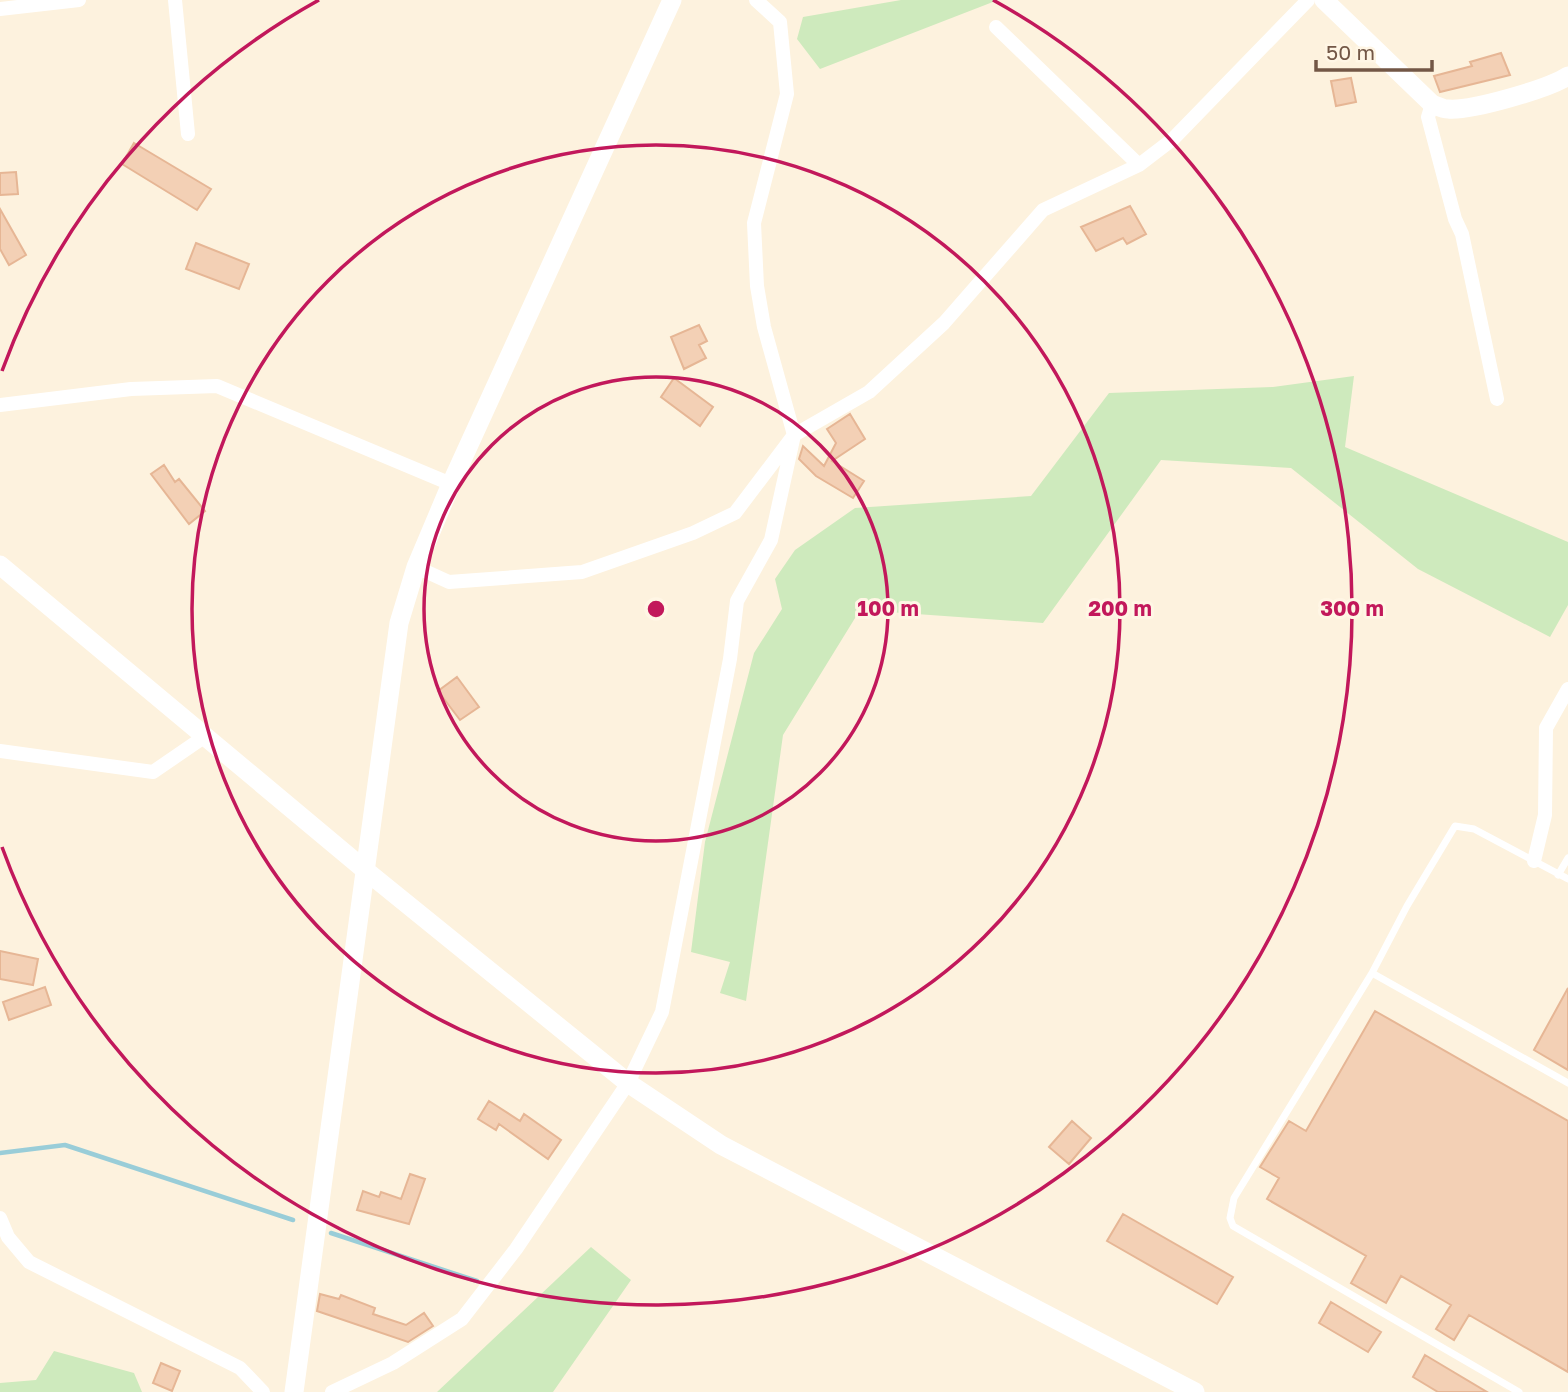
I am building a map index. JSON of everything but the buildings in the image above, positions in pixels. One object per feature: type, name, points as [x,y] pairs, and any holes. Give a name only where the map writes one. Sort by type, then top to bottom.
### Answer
[{"type":"street","points":[[0,9],[79,0]]},
{"type":"street","points":[[176,0],[188,134]]},
{"type":"street","points":[[294,1392],[399,623],[416,567],[450,484],[672,0]]},
{"type":"street","points":[[332,1392],[393,1363],[462,1319],[516,1249],[628,1083],[662,1012],[730,659],[737,601],[771,540],[794,435],[764,327],[757,286],[754,223],[787,94],[780,22],[755,0]]},
{"type":"street","points":[[416,567],[449,582],[582,572],[694,533],[735,513],[794,435],[869,392],[926,341],[981,283],[1042,211],[1139,164],[1173,139],[1308,0]]},
{"type":"street","points":[[1324,0],[1432,104],[1448,109],[1554,85],[1568,76]]},
{"type":"street","points":[[996,27],[1139,164]]},
{"type":"street","points":[[1432,104],[1428,117],[1455,219],[1462,234],[1497,399]]},
{"type":"street","points":[[0,405],[131,389],[217,386],[450,484]]},
{"type":"street","points":[[0,565],[365,870],[628,1083],[721,1145],[1195,1392]]},
{"type":"street","points":[[1534,861],[1545,815],[1546,728],[1568,689]]},
{"type":"street","points":[[0,751],[153,772],[204,737]]},
{"type":"street","points":[[0,1218],[8,1237],[29,1262],[240,1368],[263,1392]]},
{"type":"lane","points":[[1519,1392],[1234,1226],[1230,1218],[1234,1198],[1372,973],[1407,906],[1455,826],[1474,829],[1568,879]]},
{"type":"lane","points":[[1558,875],[1568,858]]},
{"type":"lane","points":[[1372,973],[1568,1083]]},
{"type":"green space","points":[[901,0],[998,0],[820,69],[797,39],[803,17]]},
{"type":"green space","points":[[1354,376],[1345,447],[1568,542],[1568,605],[1550,637],[1418,569],[1291,468],[1161,460],[1043,623],[860,610],[783,735],[746,1001],[720,993],[730,962],[691,952],[705,842],[754,653],[782,609],[775,579],[795,550],[855,508],[1031,496],[1109,393],[1273,387]]},
{"type":"green space","points":[[591,1247],[631,1280],[553,1392],[437,1392]]},
{"type":"green space","points":[[54,1351],[134,1373],[142,1392],[0,1392],[0,1383],[36,1380]]},
{"type":"waterway","points":[[0,1153],[65,1145],[293,1220]]},
{"type":"waterway","points":[[331,1233],[477,1281]]}]
